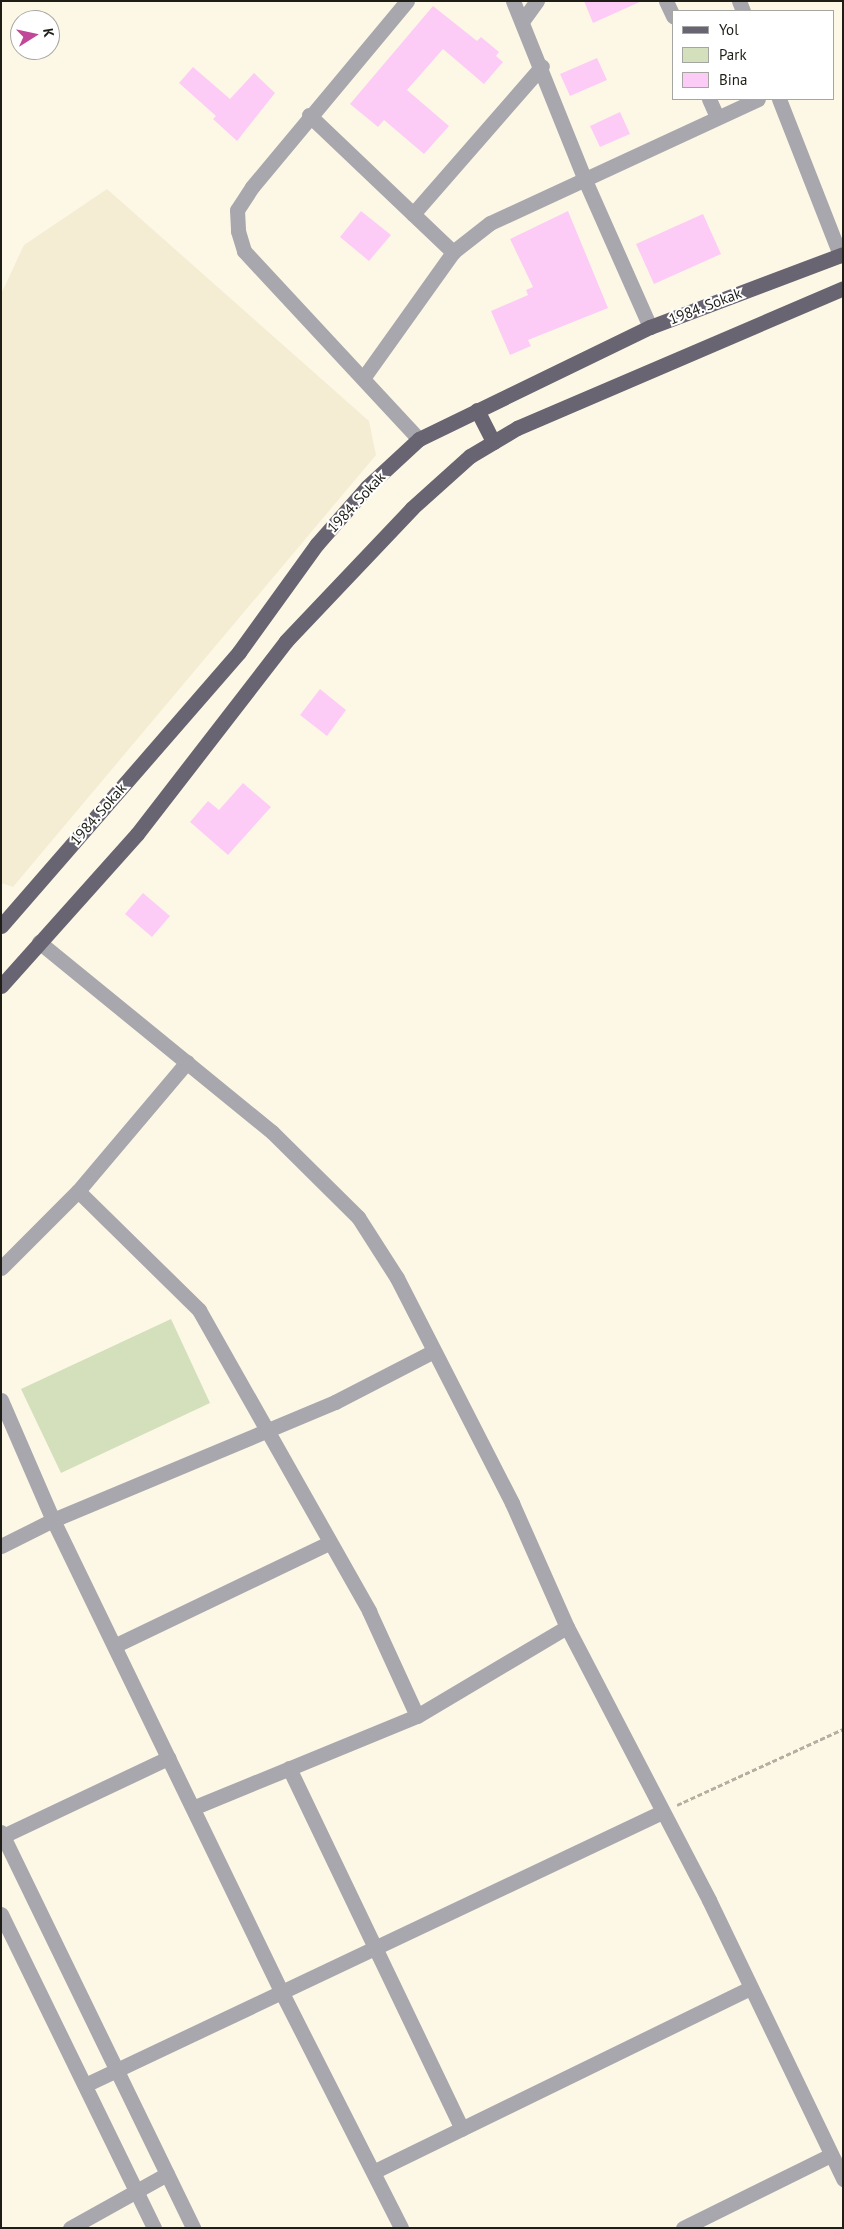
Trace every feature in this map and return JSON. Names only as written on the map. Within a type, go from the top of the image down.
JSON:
[{"type":"main road","name":"1984. Sokak","points":[[1,926],[239,652],[318,544],[360,494],[419,439],[650,327],[841,254]]},
{"type":"main road","points":[[1,986],[136,834],[286,641],[412,508],[470,456],[517,428],[843,288]]},
{"type":"main road","points":[[477,410],[493,442]]},
{"type":"street","points":[[406,1],[309,115],[237,210],[238,231],[244,251],[364,377],[419,439]]},
{"type":"street","points":[[513,1],[542,66],[584,178],[650,327]]},
{"type":"street","points":[[523,20],[537,1]]},
{"type":"street","points":[[666,1],[672,14]]},
{"type":"street","points":[[413,214],[542,66]]},
{"type":"street","points":[[709,100],[717,117]]},
{"type":"street","points":[[364,377],[453,252],[490,223],[756,100]]},
{"type":"street","points":[[779,100],[841,254]]},
{"type":"street","points":[[309,115],[453,252]]},
{"type":"street","points":[[40,942],[272,1132],[328,1183],[358,1217],[397,1278],[512,1503],[567,1627],[752,1988],[843,2179]]},
{"type":"street","points":[[1,1268],[78,1191],[187,1062]]},
{"type":"street","points":[[78,1191],[200,1310],[369,1611],[417,1716]]},
{"type":"street","points":[[1,1546],[53,1520],[335,1402],[434,1351]]},
{"type":"street","points":[[1,1400],[53,1520],[116,1645],[168,1758],[195,1807],[282,1993],[375,2171],[401,2228]]},
{"type":"street","points":[[116,1645],[330,1542]]},
{"type":"street","points":[[195,1807],[417,1716],[567,1627]]},
{"type":"street","points":[[168,1758],[2,1834],[193,2228]]},
{"type":"street","points":[[289,1768],[462,2129]]},
{"type":"street","points":[[84,2085],[662,1812]]},
{"type":"street","points":[[1,1914],[154,2228]]},
{"type":"street","points":[[375,2171],[752,1988]]},
{"type":"street","points":[[683,2228],[831,2155]]},
{"type":"street","points":[[70,2228],[167,2174]]},
{"type":"path","points":[[662,1812],[843,1729]]},
{"type":"shaded area","points":[[107,189],[369,421],[376,455],[13,887],[1,883],[1,294],[24,245]]},
{"type":"green space","points":[[171,1319],[210,1403],[61,1473],[21,1389]]},
{"type":"building","points":[[584,1],[642,1],[593,23]]},
{"type":"building","points":[[433,6],[477,41],[481,37],[499,52],[496,56],[503,62],[484,84],[443,49],[407,90],[449,126],[424,154],[384,120],[378,127],[350,104]]},
{"type":"building","points":[[597,58],[607,80],[570,96],[560,74]]},
{"type":"building","points":[[193,67],[230,99],[254,73],[275,93],[237,141],[213,119],[216,116],[179,83]]},
{"type":"building","points":[[620,112],[630,134],[600,147],[590,126]]},
{"type":"building","points":[[361,211],[391,235],[369,261],[340,237]]},
{"type":"building","points":[[568,211],[608,308],[528,340],[531,346],[510,355],[491,311],[528,295],[526,290],[533,287],[510,239]]},
{"type":"building","points":[[703,214],[721,254],[654,284],[636,244]]},
{"type":"building","points":[[320,689],[346,710],[327,736],[300,715]]},
{"type":"building","points":[[243,783],[271,807],[228,855],[190,822],[208,801],[219,810]]},
{"type":"building","points":[[143,893],[170,916],[152,937],[125,914]]}]
